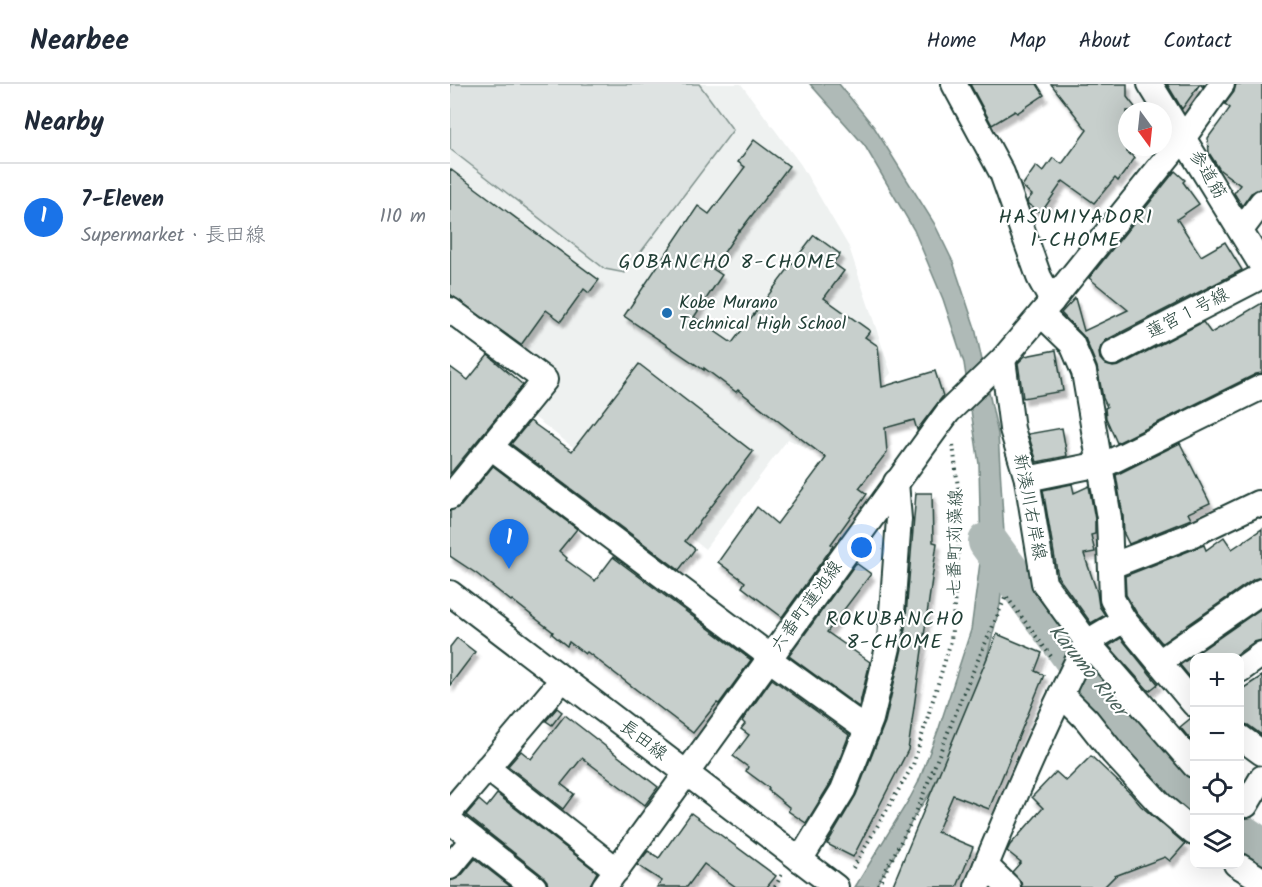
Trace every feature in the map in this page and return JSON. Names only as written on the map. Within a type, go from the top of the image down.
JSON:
[{"type":"street","points":[[954,84],[1002,173],[1039,278],[1046,307],[1072,344],[1084,372],[1109,518],[1112,599],[1124,620],[1190,697]]},
{"type":"street","name":"参道筋","points":[[1150,84],[1262,266]]},
{"type":"street","points":[[1184,137],[1222,84]]},
{"type":"street","points":[[1003,359],[1230,84]]},
{"type":"street","points":[[1241,230],[1262,202]]},
{"type":"street","name":"蓮宮１号線","points":[[1113,353],[1262,276]]},
{"type":"street","points":[[450,310],[545,380],[450,497]]},
{"type":"street","name":"六番町蓮池線","points":[[611,878],[948,412],[1003,359]]},
{"type":"street","name":"新湊川右岸線","points":[[1003,359],[1012,429],[1027,479],[1044,582],[1087,642],[1191,761]]},
{"type":"street","points":[[1027,479],[1110,462],[1262,387]]},
{"type":"street","points":[[491,447],[867,730]]},
{"type":"street","points":[[793,864],[843,790],[867,730],[890,639],[899,519],[896,482]]},
{"type":"street","points":[[1111,566],[1191,535],[1258,503],[1262,505]]},
{"type":"street","points":[[1160,662],[1262,591]]},
{"type":"street","name":"長田線","points":[[450,593],[687,775],[793,864],[836,887]]},
{"type":"street","points":[[1008,887],[982,877],[1065,686],[1087,642],[1124,620]]},
{"type":"street","points":[[1244,667],[1262,654]]},
{"type":"street","points":[[450,812],[562,680]]},
{"type":"street","points":[[1065,686],[1113,753],[1161,805],[1190,830]]},
{"type":"street","points":[[1160,726],[1190,705]]},
{"type":"street","points":[[1244,740],[1262,753]]},
{"type":"street","points":[[487,768],[611,878]]},
{"type":"street","points":[[1249,807],[1262,778]]},
{"type":"street","points":[[450,821],[534,887]]},
{"type":"street","points":[[450,867],[473,839]]},
{"type":"street","points":[[1244,869],[1262,880]]},
{"type":"path","name":"七番町苅藻線","points":[[853,868],[913,765],[951,640],[958,561],[958,488],[948,412]]},
{"type":"path","points":[[878,885],[915,815],[964,692],[1006,596],[1045,650],[1065,686]]},
{"type":"path","points":[[775,887],[793,864]]},
{"type":"shaded area","name":"Kobe Murano Technical High School","points":[[450,84],[741,84],[801,165],[849,247],[891,373],[856,415],[845,408],[813,452],[788,439],[705,549],[534,417],[559,383],[450,303]]},
{"type":"shaded area","points":[[450,84],[699,84],[733,130],[625,273],[605,269],[450,149]]},
{"type":"shaded area","points":[[810,84],[839,84],[874,127],[934,223],[953,262],[975,328],[998,434],[1005,550],[1000,605],[978,694],[938,782],[915,815],[875,887],[855,887],[918,783],[939,728],[971,630],[981,555],[979,464],[964,363],[943,299],[914,230],[865,146]]},
{"type":"building","points":[[970,84],[1037,84],[1044,95],[1017,113],[1015,111],[992,125]]},
{"type":"building","points":[[1051,84],[1127,84],[1127,97],[1131,102],[1118,102],[1118,156],[1135,158],[1118,181],[1115,178],[1094,203],[1063,181],[1041,213],[1028,204],[1027,201],[1032,195],[1022,186],[1036,166],[1043,172],[1053,158],[1062,164],[1087,130]]},
{"type":"building","points":[[1167,84],[1200,84],[1182,109]]},
{"type":"building","points":[[1236,84],[1262,84],[1262,188],[1251,193],[1242,206],[1234,193],[1240,185],[1220,170],[1209,153],[1208,138],[1230,108],[1225,104],[1234,92]]},
{"type":"building","points":[[754,140],[789,166],[739,230],[713,269],[722,275],[694,317],[732,343],[814,235],[840,254],[833,263],[844,271],[824,298],[870,331],[865,337],[878,346],[882,387],[935,371],[943,396],[917,430],[914,420],[885,428],[887,452],[859,488],[867,494],[782,617],[742,587],[745,582],[718,562],[757,507],[777,524],[826,458],[738,390],[736,392],[704,368],[704,370],[624,316],[698,206],[709,214],[745,167],[738,162]]},
{"type":"building","points":[[450,169],[599,280],[589,293],[584,289],[561,321],[546,310],[521,345],[450,294]]},
{"type":"building","points":[[1175,171],[1185,180],[1183,182],[1199,204],[1177,219],[1201,256],[1225,242],[1242,270],[1106,340],[1101,346],[1100,359],[1106,365],[1119,366],[1203,322],[1211,333],[1262,303],[1262,373],[1117,443],[1106,418],[1105,408],[1107,407],[1097,367],[1085,338],[1061,313],[1075,298],[1084,331],[1128,310],[1089,278]]},
{"type":"building","points":[[1056,350],[1063,391],[1023,398],[1018,363],[1025,356]]},
{"type":"building","points":[[488,355],[523,385],[450,474],[450,367],[468,380]]},
{"type":"building","points":[[639,364],[753,452],[685,541],[695,549],[679,570],[511,444],[530,421],[572,451]]},
{"type":"building","points":[[1062,428],[1067,456],[1037,462],[1028,434]]},
{"type":"building","points":[[1180,443],[1210,503],[1188,513],[1191,519],[1129,544],[1124,534],[1116,475]]},
{"type":"building","points":[[493,466],[577,529],[559,551],[567,558],[566,560],[595,581],[613,557],[751,660],[719,704],[717,703],[693,733],[587,652],[585,654],[569,642],[567,646],[512,600],[450,556],[450,511],[461,506]]},
{"type":"building","points":[[1072,484],[1074,493],[1089,486],[1095,519],[1095,534],[1091,535],[1095,552],[1084,554],[1097,592],[1099,606],[1105,615],[1091,623],[1058,577],[1043,490]]},
{"type":"building","points":[[916,493],[932,493],[933,542],[937,543],[908,750],[853,857],[827,844],[856,795],[885,722],[904,640]]},
{"type":"building","points":[[1262,529],[1262,577],[1254,579],[1162,643],[1136,612],[1126,595],[1125,576],[1204,545],[1206,550],[1224,537],[1232,549]]},
{"type":"building","points":[[856,563],[871,574],[827,632],[870,662],[859,707],[789,656]]},
{"type":"building","points":[[1262,608],[1262,640],[1254,642],[1239,653],[1197,653]]},
{"type":"building","points":[[997,634],[1042,653],[1035,671],[1044,675],[989,809],[953,795],[937,832],[973,847],[957,887],[892,887]]},
{"type":"building","points":[[457,638],[475,652],[450,685],[450,647]]},
{"type":"building","points":[[1121,638],[1158,684],[1149,691],[1109,646]]},
{"type":"building","points":[[1190,658],[1190,677],[1180,665]]},
{"type":"building","points":[[1262,676],[1262,735],[1244,724],[1244,688]]},
{"type":"building","points":[[772,679],[849,735],[830,784],[806,823],[788,811],[790,808],[746,771],[748,767],[733,756],[749,735],[741,729],[745,724],[742,721]]},
{"type":"building","points":[[557,708],[562,712],[552,725],[546,721]]},
{"type":"building","points":[[565,715],[658,787],[645,805],[582,758],[561,784],[574,794],[563,809],[508,766],[521,751],[531,759]]},
{"type":"building","points":[[1190,719],[1190,739],[1180,727]]},
{"type":"building","points":[[1091,756],[1141,806],[1185,844],[1170,861],[1165,857],[1115,876],[1104,887],[1022,887],[1021,882],[1012,872],[1021,862],[1007,851],[1043,808],[1032,797],[1056,772],[1066,781]]},
{"type":"building","points":[[497,794],[597,872],[589,887],[548,887],[543,876],[466,815],[479,800],[487,807]]},
{"type":"building","points":[[691,813],[776,876],[767,887],[736,887],[704,864],[687,887],[657,887],[662,881],[637,865],[648,851],[659,858]]},
{"type":"building","points":[[475,859],[511,887],[450,887],[450,881],[461,876]]},
{"type":"waterway","name":"Karumo River","points":[[988,542],[1092,684],[1190,789]]},
{"type":"waterway","name":"Karumo River","points":[[1244,836],[1262,848]]},
{"type":"place","name":"Kobe Murano Technical High School","points":[[667,313]]},
{"type":"place","name":"7-Eleven","points":[[509,569]]},
{"type":"district","name":"HASUMIYADORI 1-CHOME","points":[[1076,230]]},
{"type":"district","name":"GOBANCHO 8-CHOME","points":[[728,263]]},
{"type":"district","name":"ROKUBANCHO 8-CHOME","points":[[895,632]]}]
